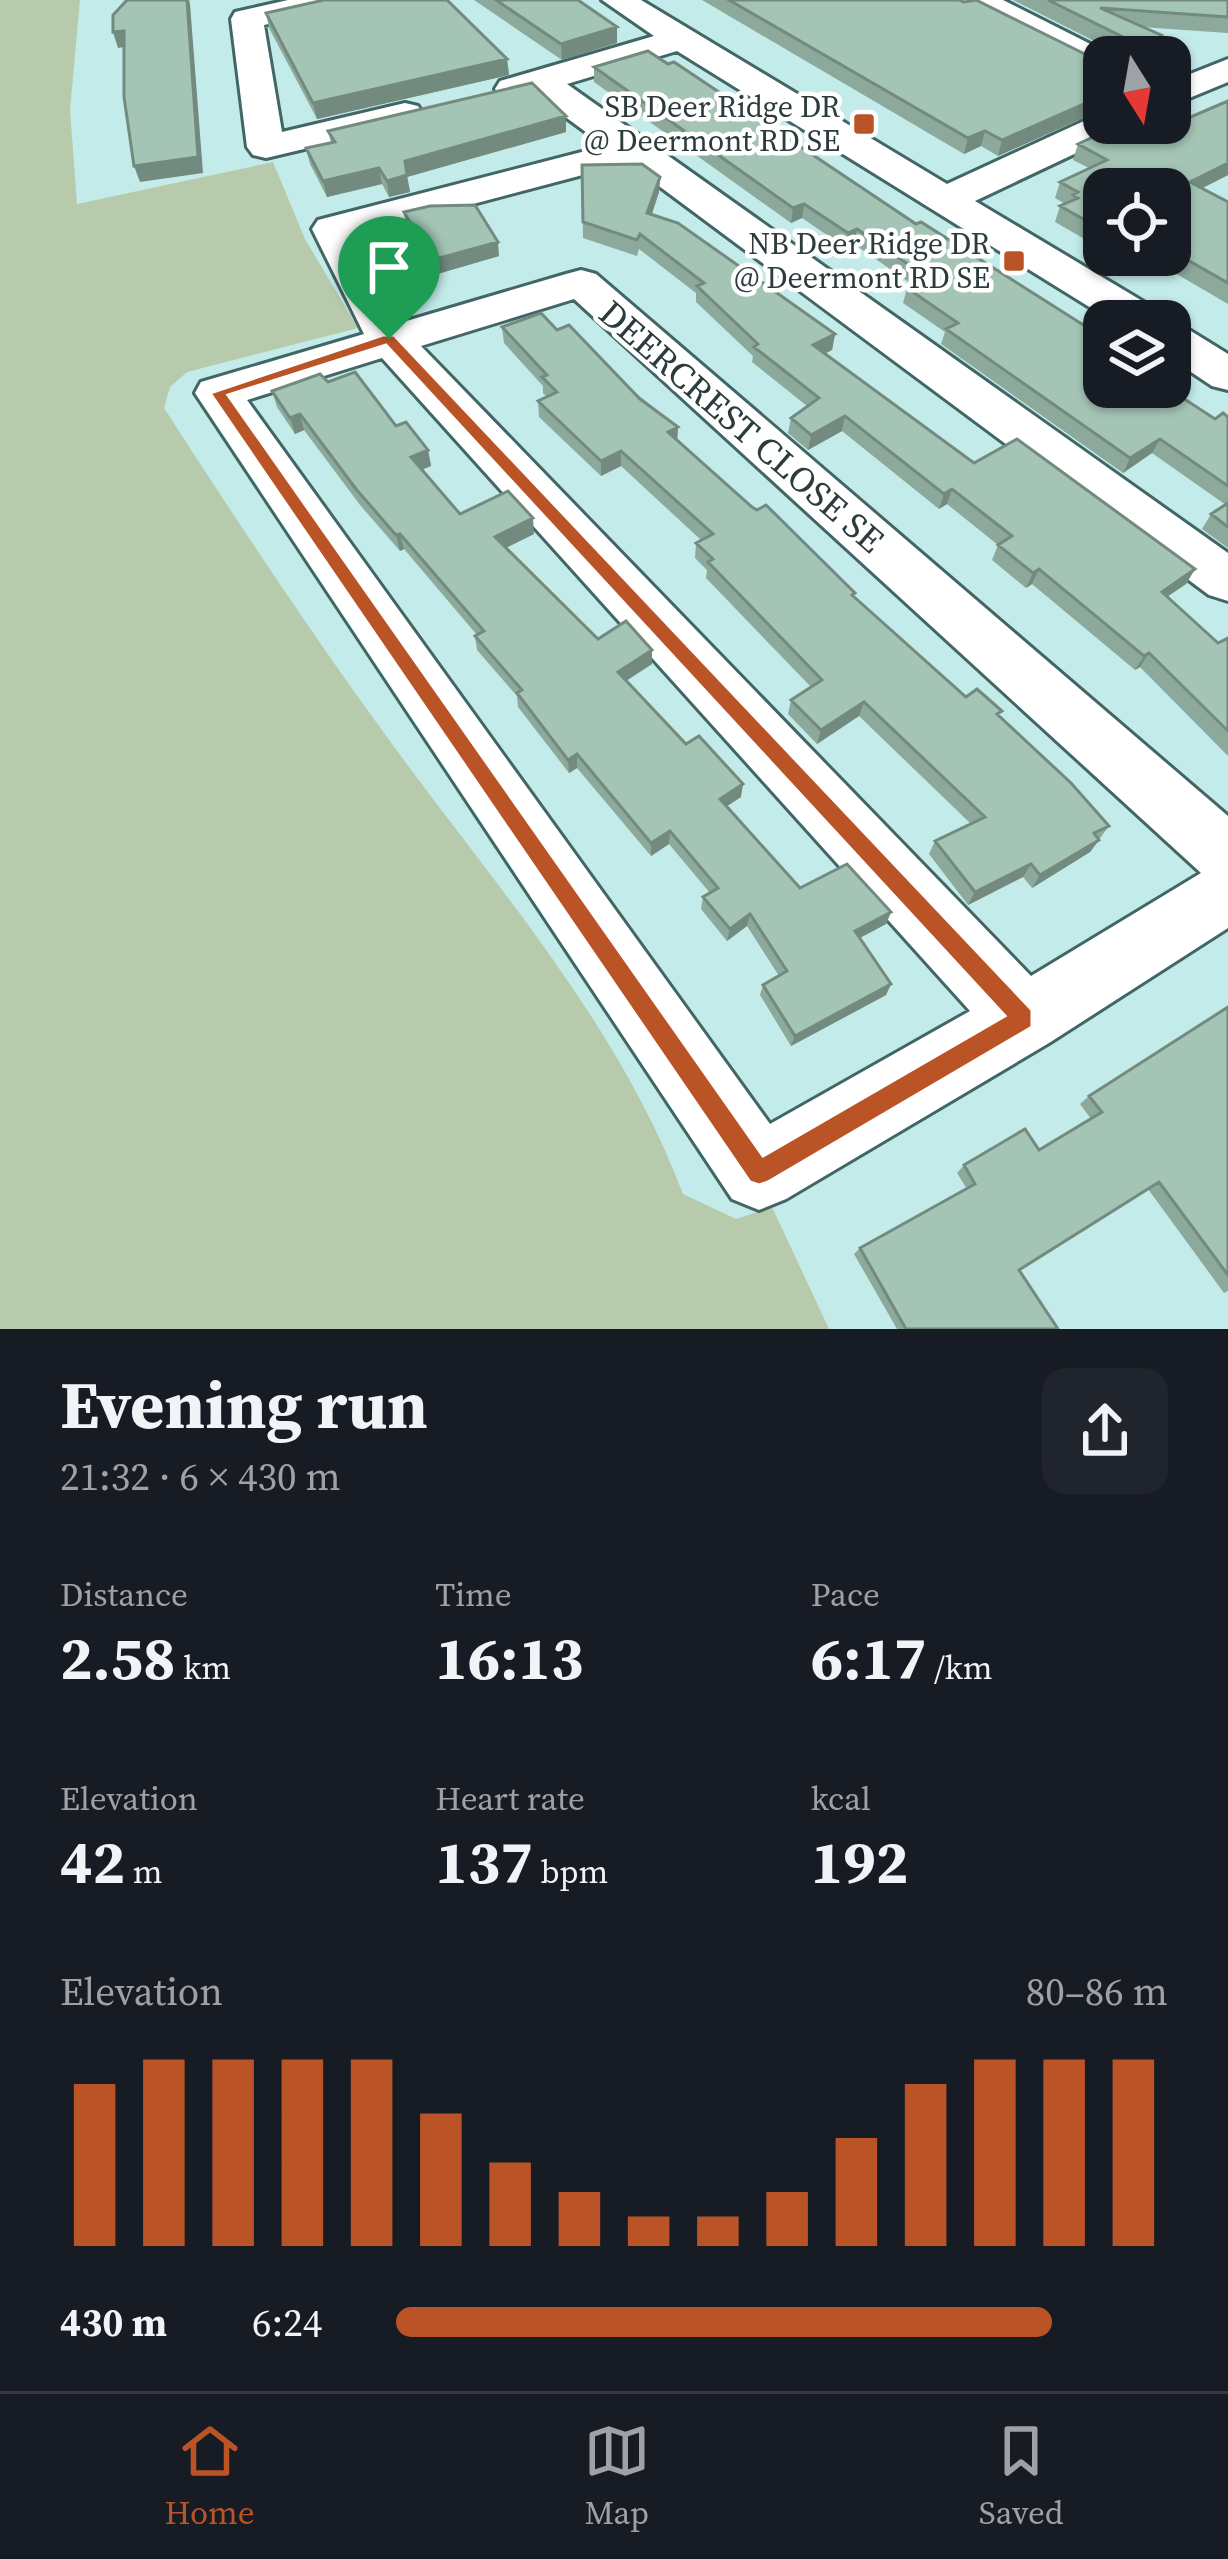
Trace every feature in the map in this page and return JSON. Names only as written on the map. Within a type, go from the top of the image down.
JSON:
[{"type":"street","points":[[332,0],[248,19],[266,147],[541,82],[681,38]]},
{"type":"street","points":[[618,0],[1109,300]]},
{"type":"street","points":[[978,0],[1083,53]]},
{"type":"street","points":[[1191,86],[1228,69]]},
{"type":"street","points":[[541,82],[1228,581]]},
{"type":"street","points":[[947,199],[1083,136]]},
{"type":"street","points":[[634,150],[332,229],[389,339],[1024,1018]]},
{"type":"street","name":"DEERCREST CLOSE SE","points":[[1228,856],[580,284],[218,393],[759,1172],[1024,1018],[1228,892]]},
{"type":"street","points":[[1191,351],[1228,374]]},
{"type":"green space","points":[[0,0],[80,0],[70,110],[77,204],[273,162],[305,239],[358,328],[187,372],[170,387],[164,408],[352,688],[566,978],[631,1082],[683,1194],[736,1219],[772,1207],[829,1329],[0,1329]]},
{"type":"building","points":[[127,0],[187,0],[198,157],[134,166],[124,97],[124,31],[113,32],[113,15]]},
{"type":"building","points":[[324,0],[447,0],[507,59],[313,103],[266,13]]},
{"type":"building","points":[[496,0],[578,0],[617,27],[561,44]]},
{"type":"building","points":[[729,0],[976,0],[1083,53],[1083,104],[1002,140],[985,131],[968,138]]},
{"type":"building","points":[[1048,0],[1228,0],[1228,17],[1100,8],[1161,35],[1121,36]]},
{"type":"building","points":[[648,51],[668,64],[674,62],[916,224],[921,222],[1083,325],[1083,408],[1191,408],[1191,403],[1215,419],[1223,413],[1228,417],[1228,486],[1160,439],[1130,458],[946,329],[958,323],[907,288],[928,278],[857,229],[848,233],[804,204],[793,208],[594,67]]},
{"type":"building","points":[[532,83],[566,116],[405,161],[407,175],[387,181],[379,168],[323,181],[306,148],[335,142],[328,131]]},
{"type":"building","points":[[1228,101],[1228,163],[1191,182],[1191,168],[1090,168],[1107,160],[1078,144],[1191,144],[1191,117]]},
{"type":"building","points":[[642,164],[660,177],[647,213],[678,223],[835,334],[813,345],[974,463],[1017,439],[1195,569],[1162,592],[1218,643],[1228,638],[1228,731],[1149,653],[1144,656],[1039,569],[1033,573],[998,545],[1012,536],[952,489],[944,494],[845,416],[811,435],[791,418],[819,398],[754,347],[758,344],[697,286],[704,283],[640,234],[637,240],[583,222],[582,165]]},
{"type":"building","points":[[1083,171],[1083,219],[1060,206],[1078,198],[1073,195],[1078,192],[1060,182]]},
{"type":"building","points":[[1191,183],[1228,202],[1228,283],[1191,262]]},
{"type":"building","points":[[475,205],[498,242],[432,260],[404,212],[430,206]]},
{"type":"building","points":[[541,313],[557,330],[569,325],[640,399],[678,427],[668,432],[752,507],[757,510],[766,505],[855,593],[852,595],[966,697],[977,689],[1002,711],[997,714],[1109,826],[1094,833],[1099,840],[1040,875],[1031,864],[975,892],[935,841],[985,817],[864,702],[821,730],[791,700],[822,680],[708,562],[713,559],[696,543],[713,534],[621,451],[601,461],[538,401],[557,392],[502,327]]},
{"type":"building","points":[[355,372],[396,426],[406,422],[428,450],[411,457],[460,514],[508,491],[533,518],[495,537],[598,639],[626,621],[652,650],[618,672],[686,744],[699,736],[743,784],[720,799],[800,888],[847,864],[891,912],[855,931],[891,984],[795,1036],[763,985],[787,971],[750,914],[730,929],[703,897],[718,888],[670,831],[651,843],[577,754],[568,760],[517,693],[522,690],[475,636],[484,631],[356,489],[300,414],[290,418],[272,391],[320,374],[328,382]]},
{"type":"building","points":[[1228,503],[1228,527],[1211,514]]},
{"type":"building","points":[[1228,1007],[1228,1275],[1159,1182],[1019,1270],[1058,1329],[906,1329],[860,1248],[975,1184],[964,1165],[1025,1129],[1039,1150],[1102,1112],[1089,1096]]},
{"type":"place","name":"SB Deer Ridge DR @ Deermont RD SE","points":[[864,124]]},
{"type":"place","name":"NB Deer Ridge DR @ Deermont RD SE","points":[[1014,261]]},
{"type":"route","points":[[389,339],[1024,1018],[759,1172],[218,393],[389,339]]}]
